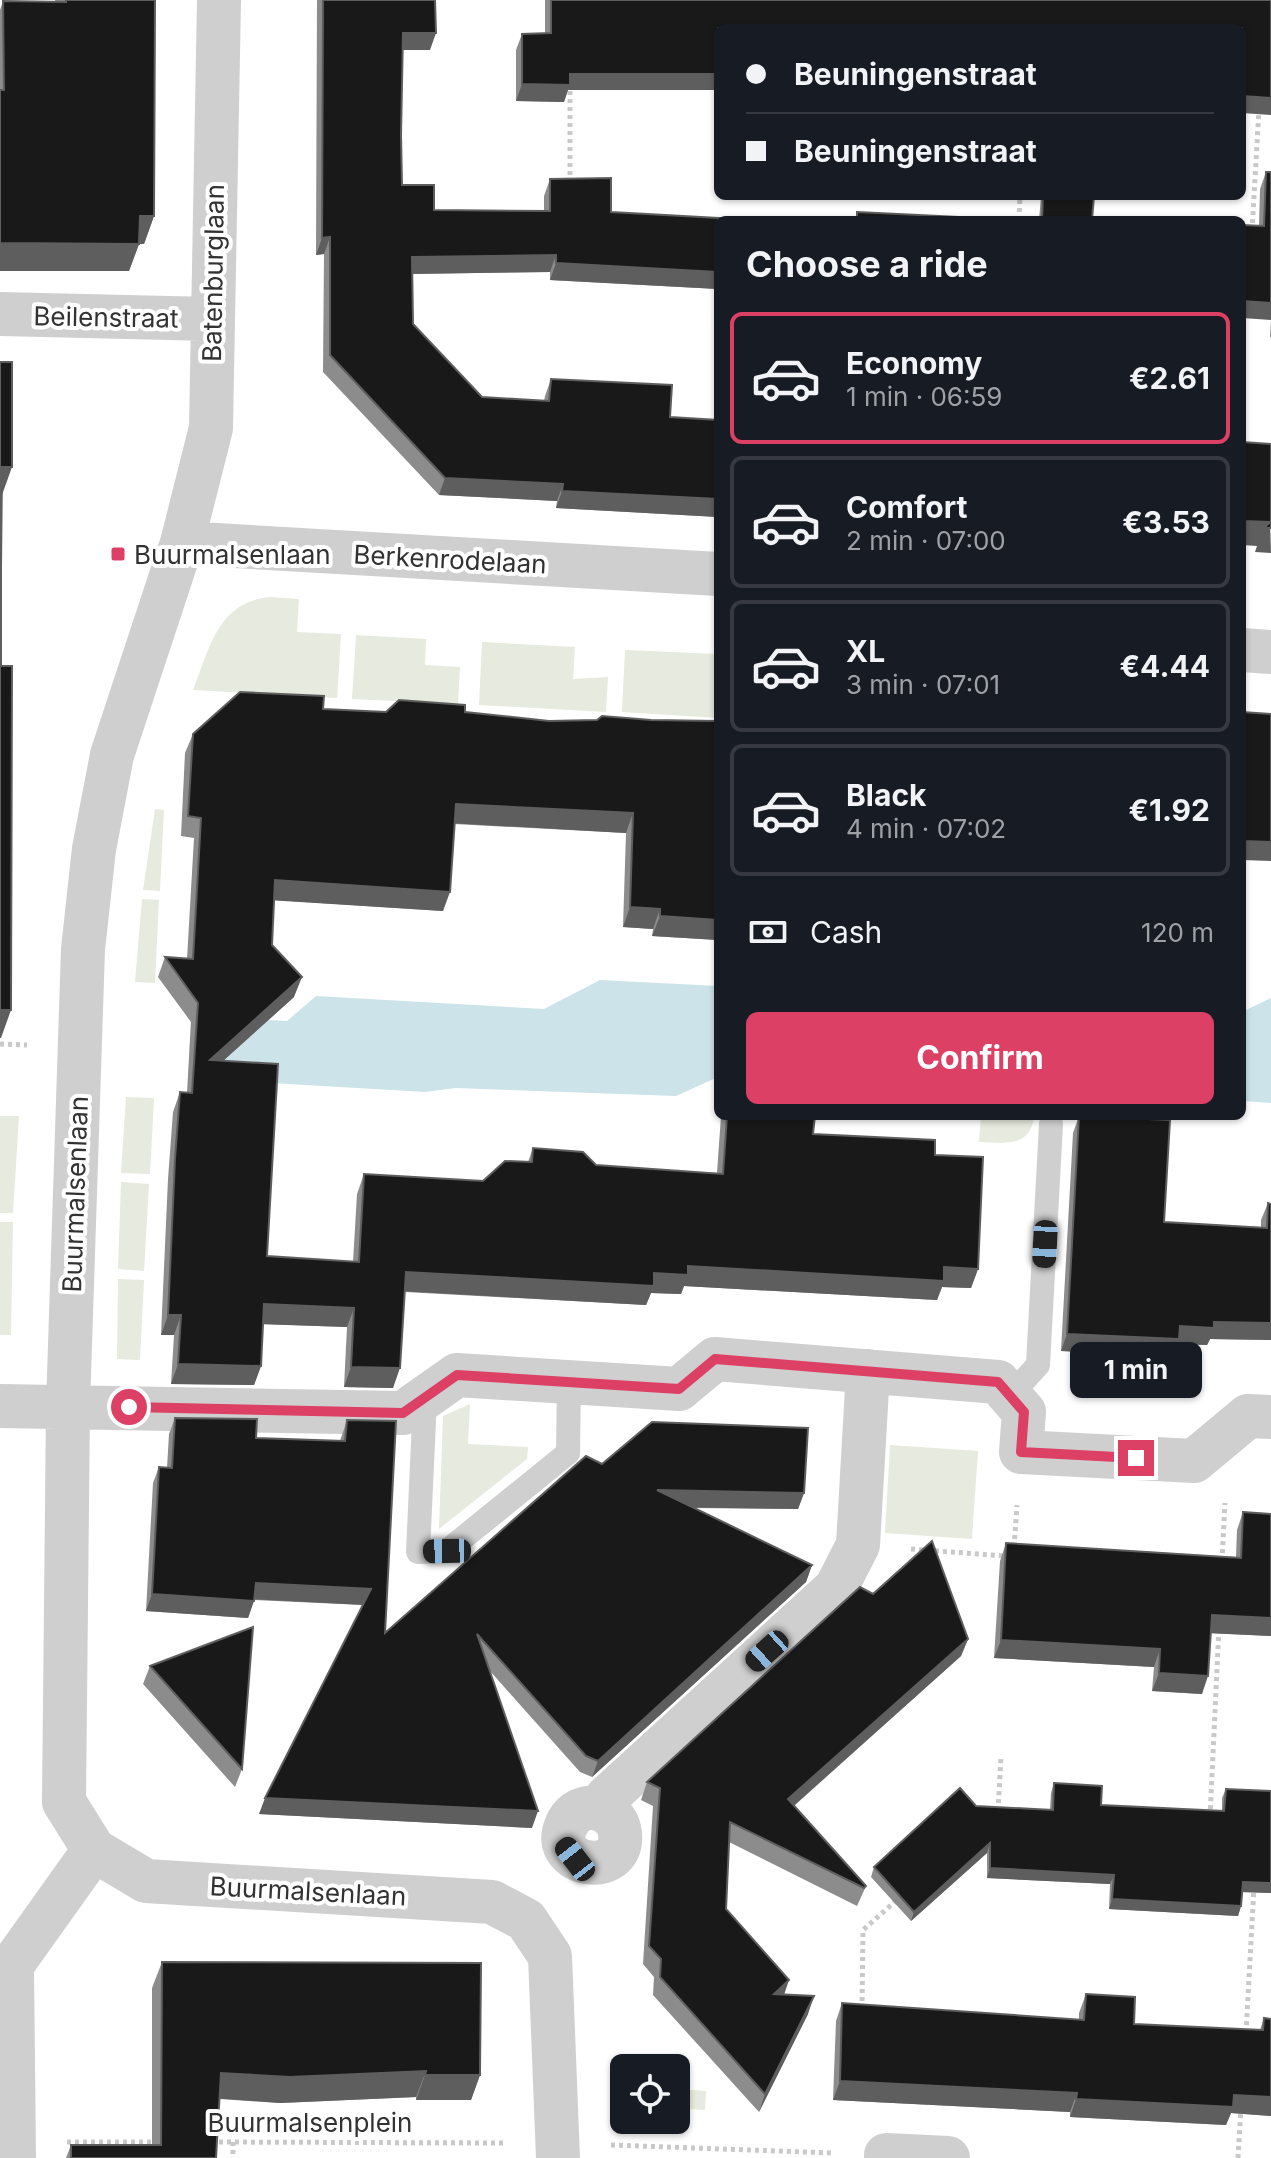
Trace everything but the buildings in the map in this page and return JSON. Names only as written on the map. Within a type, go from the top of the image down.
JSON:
[{"type":"street","name":"Batenburglaan","points":[[182,543],[211,428],[219,0]]},
{"type":"street","name":"Beilenstraat","points":[[0,314],[211,319]]},
{"type":"street","name":"Berkenrodelaan","points":[[182,543],[714,574]]},
{"type":"street","name":"Buurmalsenlaan","points":[[182,543],[112,755],[94,849],[83,949],[68,1406],[64,1802],[94,1850],[146,1881],[492,1902],[526,1920],[550,1956],[558,2150]]},
{"type":"street","points":[[1246,650],[1271,652]]},
{"type":"street","points":[[0,1406],[403,1413],[457,1375],[679,1389],[715,1359],[998,1382],[1024,1412],[1021,1452],[1194,1461],[1248,1416],[1271,1417]]},
{"type":"street","points":[[602,1810],[607,1797],[836,1588],[858,1545],[868,1371]]},
{"type":"street","points":[[14,2150],[7,2057],[12,1965],[94,1850]]},
{"type":"street","points":[[886,2156],[948,2158]]},
{"type":"lane","points":[[1010,1396],[1038,1365],[1051,1124]]},
{"type":"lane","points":[[425,1399],[418,1552],[447,1551],[568,1453],[569,1382]]},
{"type":"path","points":[[570,80],[570,191]]},
{"type":"path","points":[[1251,246],[1259,108]]},
{"type":"path","points":[[858,1545],[1013,1557],[1021,1452]]},
{"type":"path","points":[[1194,1461],[1225,1496],[1221,1576]]},
{"type":"path","points":[[1209,1830],[1219,1623]]},
{"type":"path","points":[[997,1820],[1001,1757]]},
{"type":"path","points":[[1246,2034],[1255,1879]]},
{"type":"path","points":[[862,2010],[863,1930],[907,1890]]},
{"type":"path","points":[[1238,2158],[1242,2096]]},
{"type":"path","name":"Buurmalsenplein","points":[[14,2150],[171,2142]]},
{"type":"path","name":"Buurmalsenplein","points":[[202,2142],[886,2156]]},
{"type":"path","points":[[233,2142],[233,2158]]},
{"type":"shaded area","points":[[270,597],[299,599],[297,632],[341,634],[337,698],[193,690],[211,643],[227,617],[252,601]]},
{"type":"shaded area","points":[[356,635],[426,639],[425,665],[460,667],[458,704],[352,699]]},
{"type":"shaded area","points":[[482,642],[575,647],[573,679],[608,677],[606,712],[479,705]]},
{"type":"shaded area","points":[[625,650],[714,654],[714,718],[622,712]]},
{"type":"shaded area","points":[[155,809],[164,810],[160,891],[143,890]]},
{"type":"shaded area","points":[[142,899],[159,900],[155,983],[135,982]]},
{"type":"shaded area","points":[[126,1097],[154,1098],[150,1174],[121,1173]]},
{"type":"shaded area","points":[[0,1116],[19,1116],[13,1213],[0,1213]]},
{"type":"shaded area","points":[[981,1120],[1033,1120],[1028,1134],[1022,1139],[979,1142]]},
{"type":"shaded area","points":[[121,1182],[149,1184],[144,1271],[118,1269]]},
{"type":"shaded area","points":[[0,1222],[13,1222],[11,1335],[0,1335]]},
{"type":"shaded area","points":[[118,1279],[144,1280],[140,1360],[117,1359]]},
{"type":"shaded area","points":[[470,1404],[468,1444],[528,1447],[527,1459],[439,1529],[443,1416]]},
{"type":"shaded area","points":[[890,1445],[978,1451],[972,1539],[885,1533]]},
{"type":"shaded area","points":[[690,2090],[706,2091],[705,2110],[690,2109]]},
{"type":"water","points":[[600,980],[714,986],[714,1079],[676,1096],[456,1088],[425,1092],[188,1078],[191,1016],[287,1021],[316,996],[544,1009]]},
{"type":"water","points":[[1271,998],[1271,1103],[1246,1101],[1246,1010]]},
{"type":"place","name":"Buurmalsenlaan","points":[[118,554]]},
{"type":"route","points":[[129,1407],[403,1413],[457,1375],[679,1389],[715,1359],[998,1382],[1024,1412],[1021,1452],[1136,1458]]}]
